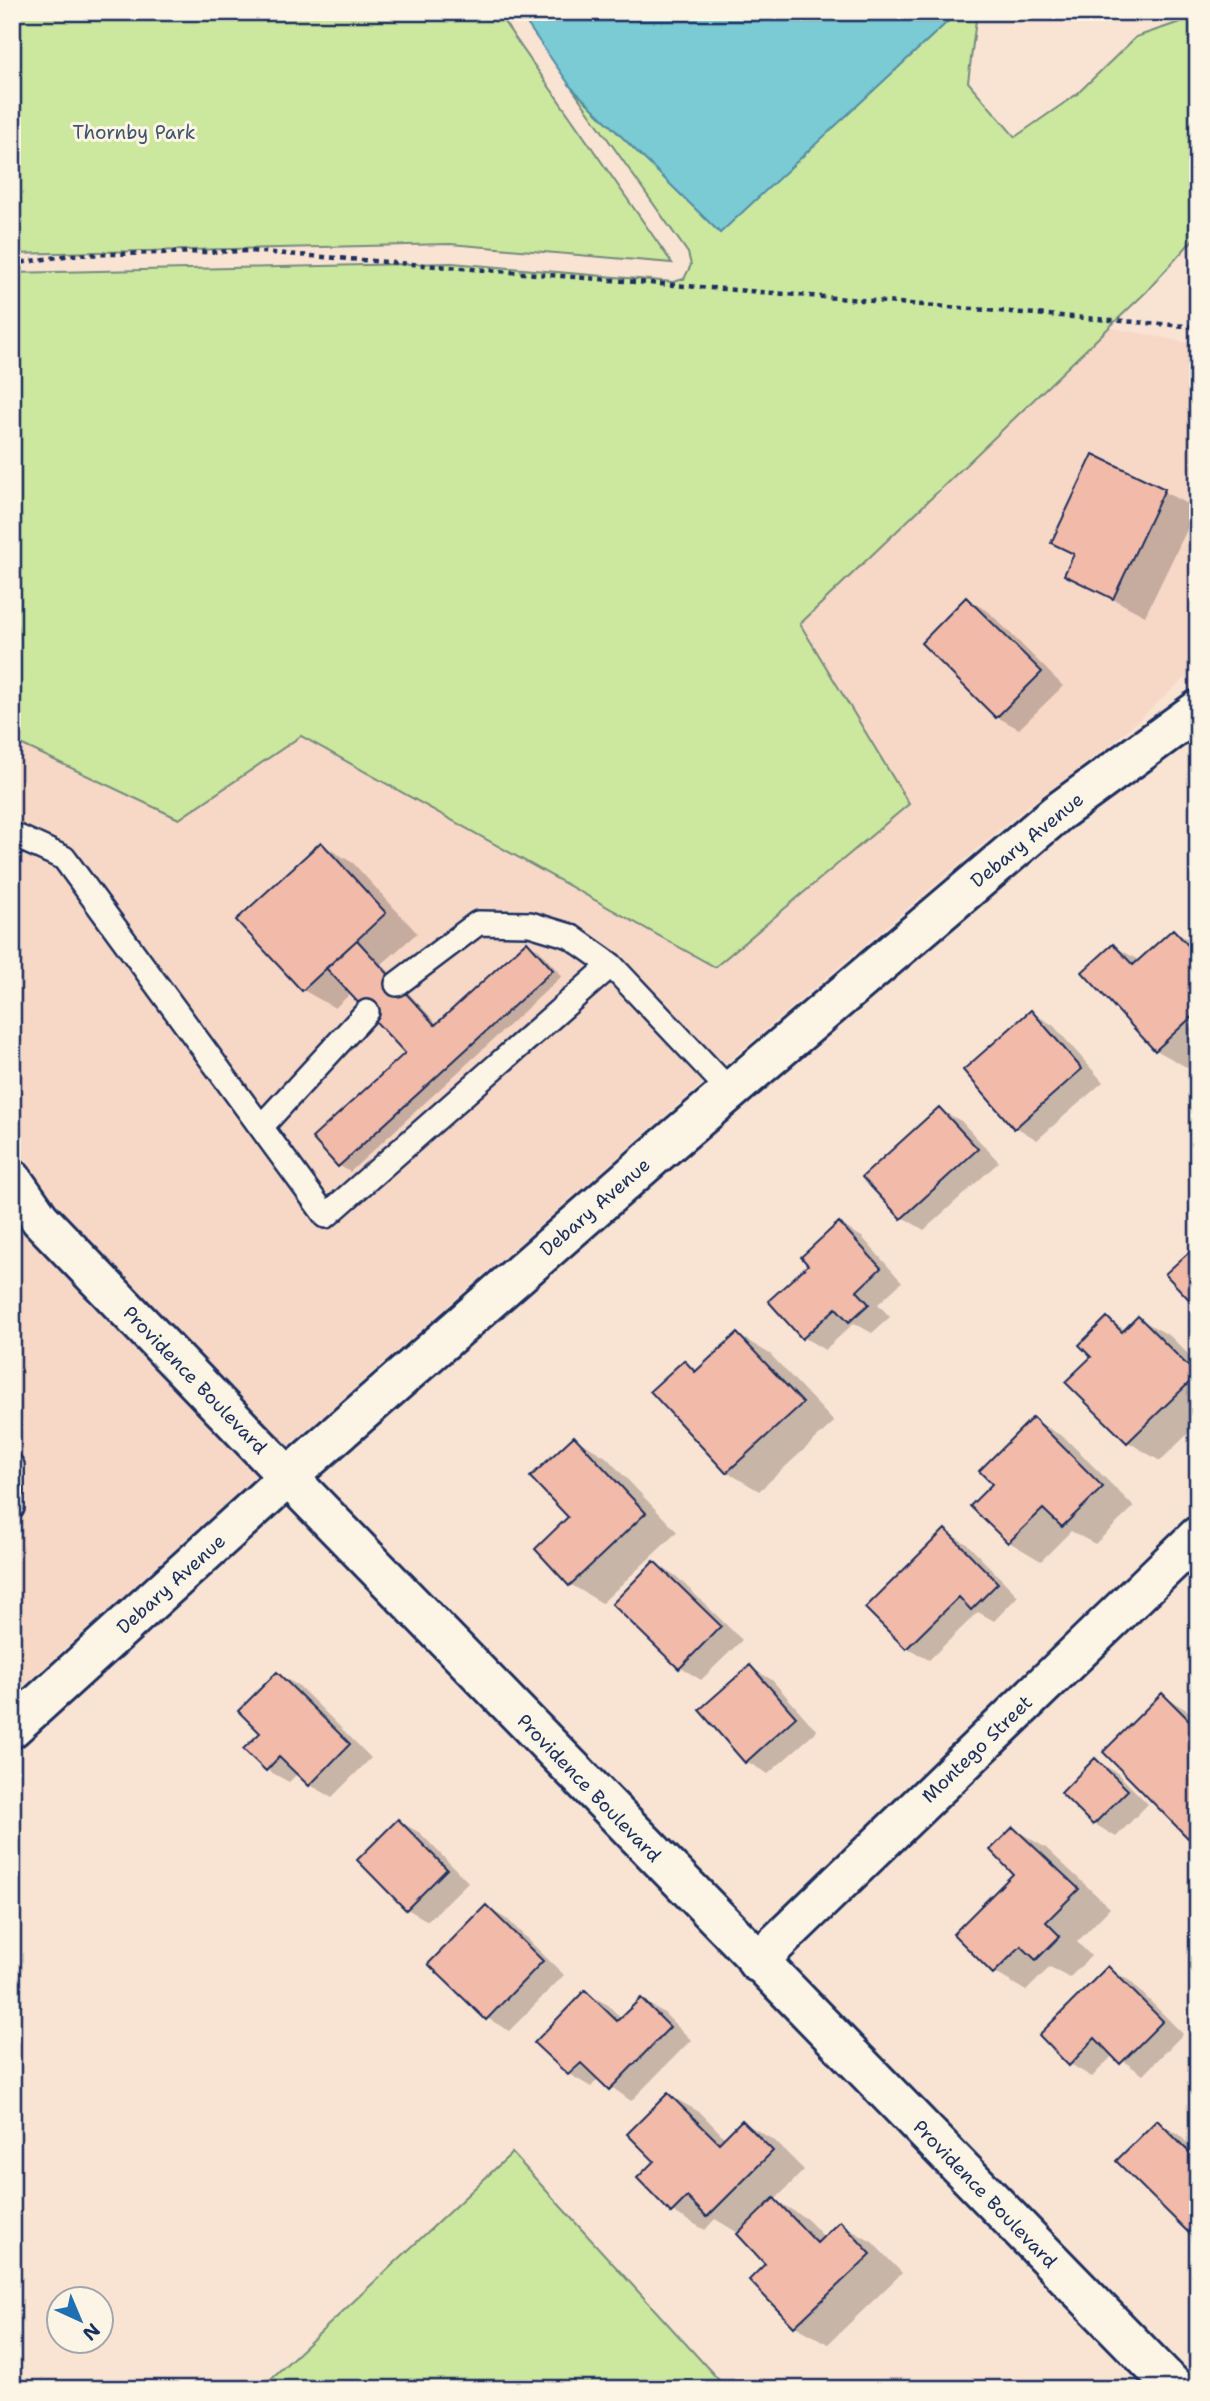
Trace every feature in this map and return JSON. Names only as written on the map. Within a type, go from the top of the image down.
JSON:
[{"type":"main road","name":"Debary Avenue","points":[[12,1728],[288,1477],[730,1090],[1057,813],[1198,710]]},
{"type":"main road","name":"Providence Boulevard","points":[[12,1179],[40,1219],[288,1477],[757,1962],[1176,2389]]},
{"type":"main road","name":"Montego Street","points":[[757,1962],[1192,1555]]},
{"type":"lane","points":[[12,838],[18,837],[64,858],[326,1216],[611,965]]},
{"type":"lane","points":[[397,984],[478,923],[530,924],[570,936],[611,965],[730,1090]]},
{"type":"lane","points":[[261,1126],[367,1012]]},
{"type":"lane","points":[[12,1466],[12,1508]]},
{"type":"path","points":[[12,264],[71,255],[249,251],[1198,327]]},
{"type":"shaded area","points":[[1109,327],[1198,345],[1198,666],[1113,743],[1026,807],[677,1105],[287,1447],[56,1206],[12,1143],[12,740],[179,819],[301,736],[715,967],[909,804],[799,625]]},
{"type":"shaded area","points":[[12,1215],[23,1230],[257,1474],[12,1697]]},
{"type":"green space","name":"Thornby Park","points":[[12,12],[497,12],[672,263],[450,244],[12,254]]},
{"type":"green space","points":[[958,12],[977,12],[968,82],[1015,137],[1077,94],[1136,37],[1198,16],[1198,234],[1146,292],[800,624],[909,804],[715,967],[301,736],[179,819],[12,740],[12,273],[452,263],[673,282],[684,279],[691,265],[688,253],[571,87],[720,232]]},
{"type":"green space","points":[[512,2153],[727,2389],[260,2389]]},
{"type":"water","points":[[519,12],[958,12],[720,233],[571,87]]},
{"type":"building","points":[[1093,454],[1165,489],[1113,599],[1064,575],[1074,554],[1051,543]]},
{"type":"building","points":[[966,597],[1042,672],[996,718],[921,643]]},
{"type":"building","points":[[321,842],[386,913],[302,991],[236,920]]},
{"type":"building","points":[[1173,929],[1198,956],[1198,1011],[1155,1051],[1082,972],[1113,944],[1133,965]]},
{"type":"building","points":[[357,940],[435,1025],[527,941],[553,970],[338,1167],[312,1138],[405,1053],[326,968]]},
{"type":"building","points":[[1031,1010],[1082,1069],[1014,1129],[963,1070]]},
{"type":"building","points":[[939,1107],[978,1149],[901,1219],[862,1177]]},
{"type":"building","points":[[839,1222],[881,1268],[857,1291],[869,1304],[849,1322],[836,1308],[802,1339],[768,1301],[808,1265],[801,1257]]},
{"type":"building","points":[[1198,1244],[1198,1309],[1165,1274]]},
{"type":"building","points":[[1138,1316],[1197,1375],[1127,1443],[1065,1382],[1091,1357],[1079,1345],[1107,1317],[1122,1332]]},
{"type":"building","points":[[737,1333],[803,1403],[726,1473],[650,1391],[684,1360],[695,1372]]},
{"type":"building","points":[[1033,1417],[1103,1487],[1062,1527],[1043,1509],[1008,1543],[970,1506],[992,1484],[979,1471]]},
{"type":"building","points":[[574,1436],[646,1513],[569,1586],[535,1549],[568,1517],[530,1477]]},
{"type":"building","points":[[945,1529],[998,1583],[971,1610],[959,1597],[906,1649],[865,1608]]},
{"type":"building","points":[[654,1561],[721,1626],[679,1669],[612,1604]]},
{"type":"building","points":[[750,1665],[796,1717],[745,1763],[699,1710]]},
{"type":"building","points":[[277,1672],[350,1744],[309,1786],[279,1757],[266,1771],[243,1749],[260,1733],[238,1711]]},
{"type":"building","points":[[1162,1693],[1198,1729],[1198,1829],[1188,1838],[1103,1752]]},
{"type":"building","points":[[1095,1758],[1128,1790],[1093,1825],[1061,1793]]},
{"type":"building","points":[[398,1819],[447,1869],[406,1910],[357,1860]]},
{"type":"building","points":[[1013,1827],[1079,1889],[1046,1922],[1060,1936],[1036,1960],[1021,1946],[993,1974],[953,1934],[1013,1874],[990,1850]]},
{"type":"building","points":[[486,1905],[543,1961],[486,2020],[428,1964]]},
{"type":"building","points":[[1108,1966],[1163,2021],[1120,2064],[1095,2038],[1069,2066],[1039,2035]]},
{"type":"building","points":[[585,1990],[617,2021],[641,1998],[670,2027],[609,2090],[581,2063],[568,2075],[534,2043]]},
{"type":"building","points":[[668,2093],[719,2143],[742,2120],[773,2151],[707,2217],[687,2197],[671,2213],[637,2178],[654,2161],[627,2134]]},
{"type":"building","points":[[1157,2120],[1198,2161],[1198,2236],[1195,2239],[1116,2161]]},
{"type":"building","points":[[774,2198],[817,2243],[840,2221],[871,2254],[794,2327],[749,2280],[765,2264],[737,2234]]},
{"type":"building","points":[[1010,2380],[1018,2389],[1000,2389]]}]
